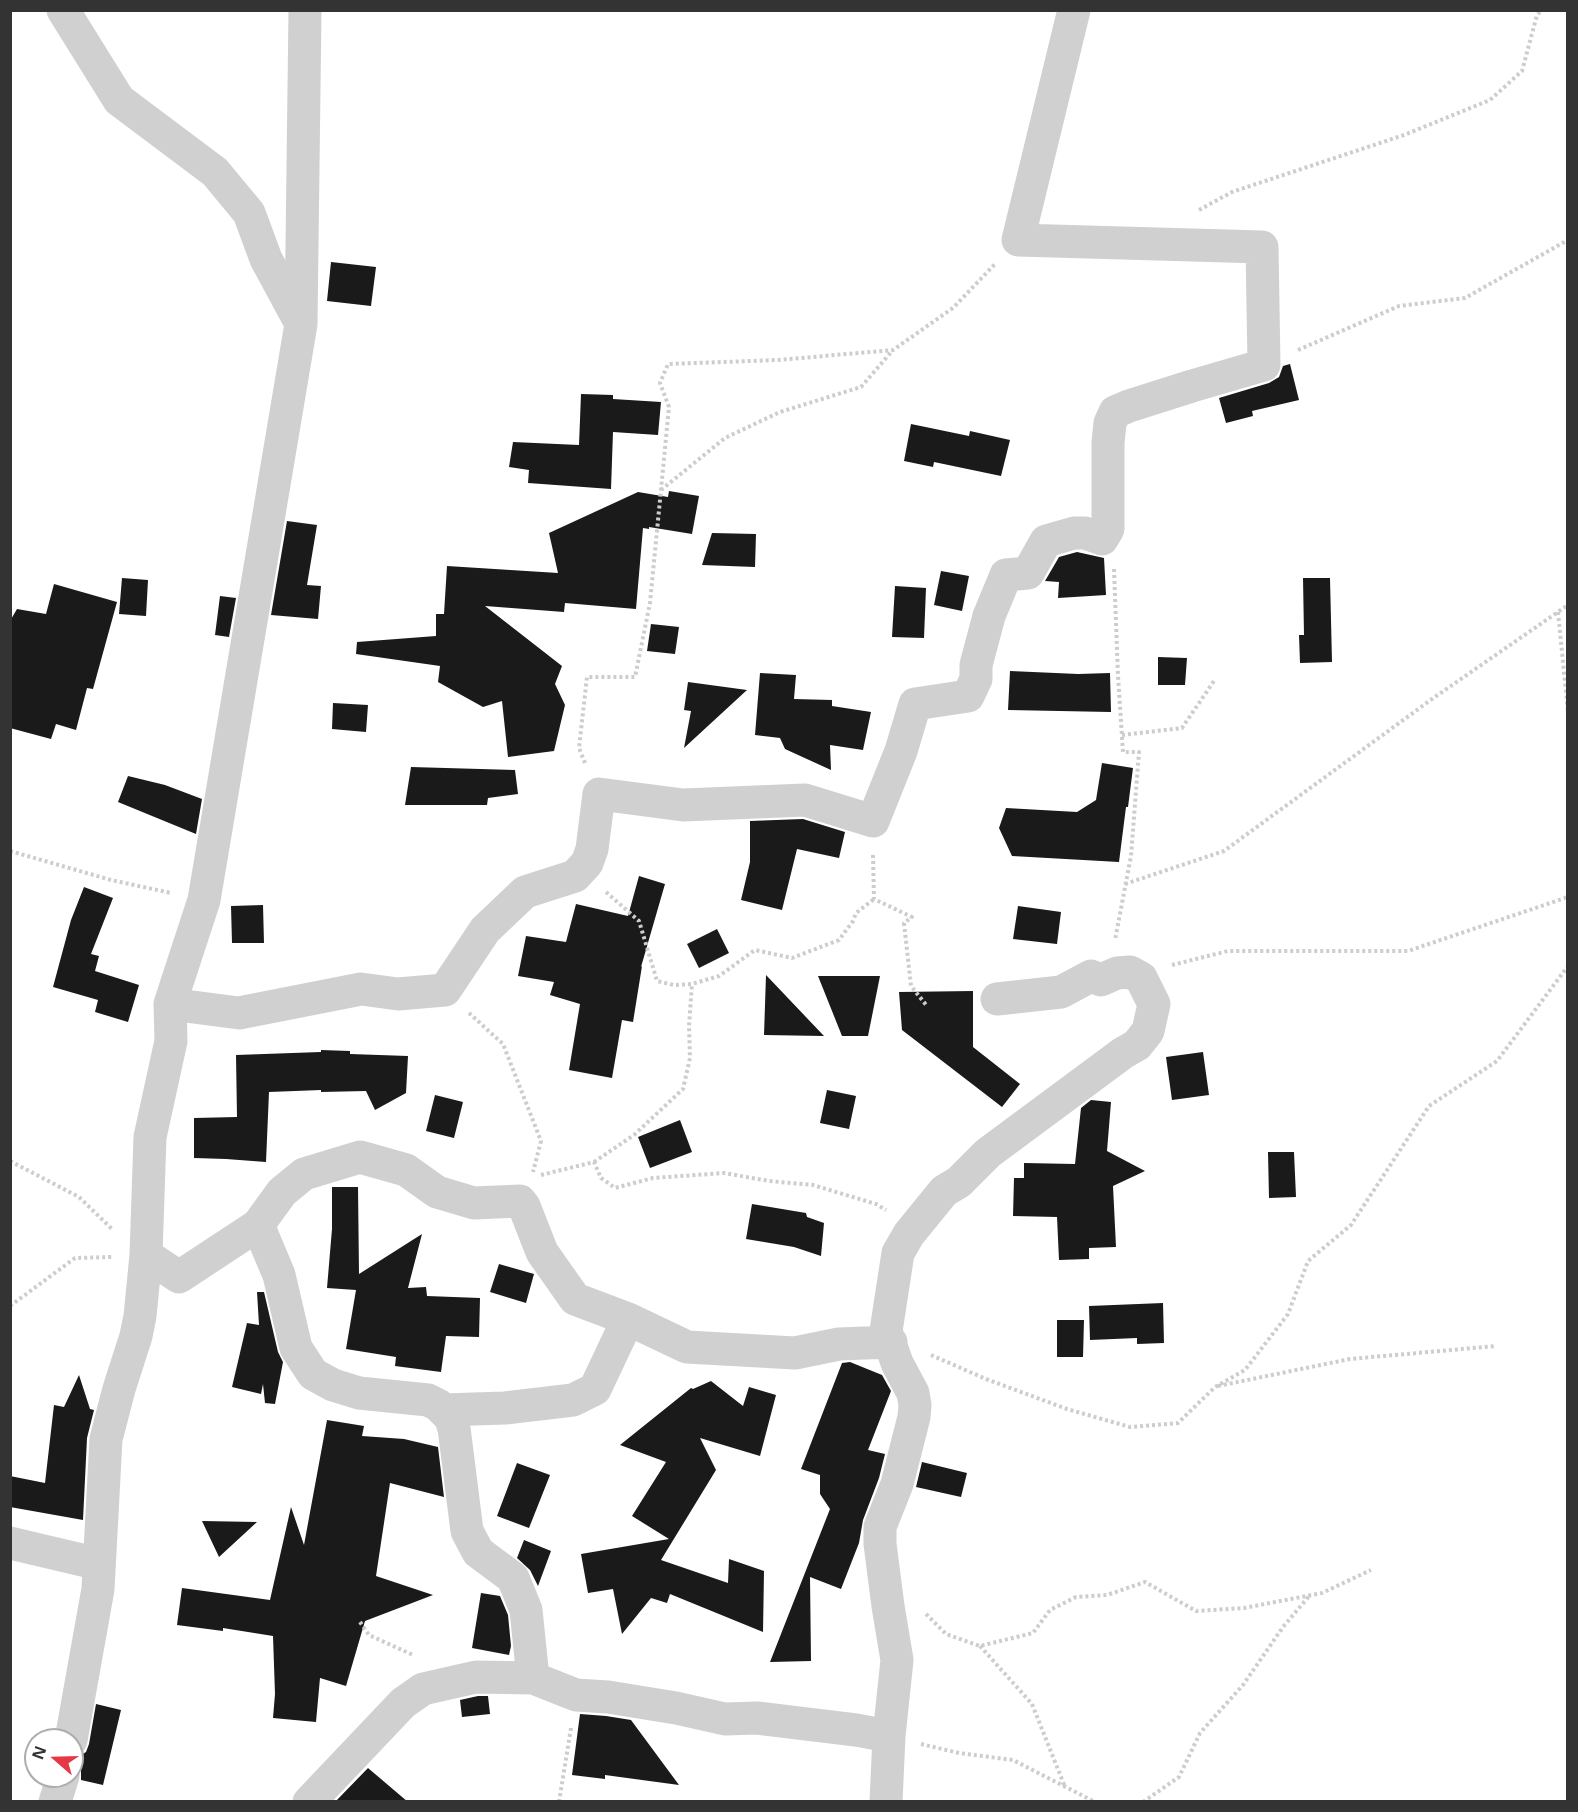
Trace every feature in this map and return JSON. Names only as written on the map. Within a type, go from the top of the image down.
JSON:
[{"type":"street","points":[[63,10],[119,99],[215,172],[249,213],[266,259],[301,324]]},
{"type":"street","points":[[73,1728],[98,1589],[106,1439],[136,1336],[146,1255],[150,1137],[171,1041],[170,1004],[204,900],[301,324],[305,10]]},
{"type":"street","points":[[170,1004],[239,1013],[361,988],[398,994],[445,990],[485,930],[525,892],[575,876],[587,863],[592,849],[598,794],[683,805],[805,801],[873,821],[901,751],[915,704],[969,696],[976,679],[976,665],[989,616],[1006,575],[1028,573],[1046,541],[1074,533],[1085,533],[1102,538],[1108,529],[1108,443],[1110,423],[1115,412],[1183,388],[1264,365],[1262,247],[1018,240],[1074,10]]},
{"type":"street","points":[[886,1802],[889,1736],[897,1660],[880,1544],[880,1527],[897,1484],[915,1405],[913,1393],[897,1363],[886,1331],[895,1264],[902,1246],[944,1191],[959,1182],[988,1153],[1143,1039],[1148,1031],[1154,1004],[1141,978],[1130,972],[1117,973],[1101,980],[1090,976],[1062,992],[997,999]]},
{"type":"street","points":[[146,1255],[179,1277],[258,1225],[282,1191],[304,1174],[360,1157],[406,1170],[437,1192],[474,1203],[520,1201],[542,1252],[575,1299],[628,1319],[687,1347],[795,1353],[839,1344],[891,1342]]},
{"type":"street","points":[[258,1225],[279,1275],[296,1348],[313,1374],[333,1385],[372,1396],[428,1400],[450,1417],[454,1428],[467,1531],[478,1552],[513,1578],[526,1610],[533,1678]]},
{"type":"street","points":[[443,1410],[505,1408],[573,1400],[595,1389],[628,1319]]},
{"type":"street","points":[[10,1543],[99,1564]]},
{"type":"street","points":[[309,1802],[403,1703],[423,1689],[476,1677],[533,1678],[576,1695],[608,1697],[725,1719],[757,1718],[889,1736]]},
{"type":"path","points":[[1193,213],[1232,192],[1404,135],[1490,100],[1522,71],[1537,15],[1542,10]]},
{"type":"path","points":[[660,491],[725,438],[780,412],[861,387],[892,350],[953,308],[1018,240]]},
{"type":"path","points":[[1264,365],[1400,306],[1465,298],[1568,240]]},
{"type":"path","points":[[598,794],[579,748],[587,677],[635,677],[650,603],[669,407],[660,383],[668,364],[778,360],[892,350]]},
{"type":"path","points":[[1101,980],[1112,951],[1131,856],[1139,752],[1123,752],[1114,561],[1102,538]]},
{"type":"path","points":[[1125,884],[1224,851],[1432,699],[1568,605]]},
{"type":"path","points":[[1558,611],[1568,712]]},
{"type":"path","points":[[1122,735],[1182,728],[1214,681]]},
{"type":"path","points":[[873,821],[874,899]]},
{"type":"path","points":[[10,851],[111,880],[204,900]]},
{"type":"path","points":[[581,870],[639,921],[657,981],[674,985],[692,984],[718,976],[755,950],[792,958],[838,940],[854,921],[856,913],[874,899]]},
{"type":"path","points":[[1137,974],[1228,951],[1408,951],[1568,897]]},
{"type":"path","points":[[874,899],[912,917],[904,923],[911,986],[927,1006]]},
{"type":"path","points":[[891,1342],[939,1358],[986,1379],[1067,1409],[1130,1427],[1178,1423],[1215,1387],[1245,1370],[1288,1314],[1308,1261],[1351,1226],[1429,1106],[1497,1061],[1568,966]]},
{"type":"path","points":[[445,990],[503,1044],[541,1141],[531,1178],[594,1162],[634,1135],[683,1089],[690,1058],[689,1026],[692,984]]},
{"type":"path","points":[[10,1161],[79,1197],[135,1250],[146,1255]]},
{"type":"path","points":[[594,1162],[601,1178],[615,1188],[653,1178],[724,1173],[769,1181],[813,1185],[876,1204],[916,1227]]},
{"type":"path","points":[[10,1306],[75,1258],[146,1255]]},
{"type":"path","points":[[1215,1387],[1350,1359],[1496,1346]]},
{"type":"path","points":[[980,1646],[1033,1633],[1050,1610],[1076,1597],[1107,1595],[1145,1582],[1196,1611],[1244,1608],[1322,1593],[1371,1570]]},
{"type":"path","points":[[1143,1802],[1179,1777],[1200,1733],[1243,1685],[1283,1627],[1310,1595]]},
{"type":"path","points":[[888,1606],[922,1610],[946,1634],[980,1646],[1032,1704],[1066,1788]]},
{"type":"path","points":[[360,1622],[369,1635],[415,1656],[458,1680]]},
{"type":"path","points":[[559,1802],[576,1695]]},
{"type":"path","points":[[889,1736],[959,1754],[1013,1760],[1095,1802]]},
{"type":"building","points":[[331,262],[376,267],[371,306],[327,301]]},
{"type":"building","points":[[1290,364],[1299,400],[1252,411],[1253,416],[1226,423],[1219,398],[1269,383],[1279,377],[1283,366]]},
{"type":"building","points":[[581,394],[613,395],[613,399],[661,402],[658,435],[613,432],[611,489],[528,483],[529,470],[509,467],[513,442],[579,445]]},
{"type":"building","points":[[911,424],[969,436],[970,431],[1010,440],[1001,476],[934,462],[933,467],[904,461]]},
{"type":"building","points":[[669,491],[699,496],[692,534],[643,528],[636,609],[565,603],[564,612],[485,606],[562,666],[555,684],[565,705],[554,751],[508,757],[502,701],[483,707],[438,682],[440,666],[356,654],[357,642],[436,636],[436,614],[444,614],[447,566],[558,573],[549,533],[638,492],[668,497]]},
{"type":"building","points":[[287,521],[317,525],[307,585],[321,586],[318,619],[271,615]]},
{"type":"building","points":[[712,533],[756,534],[755,567],[702,565]]},
{"type":"building","points":[[1077,552],[1104,558],[1106,595],[1058,598],[1059,582],[1045,581],[1059,557]]},
{"type":"building","points":[[941,571],[969,576],[962,611],[934,605]]},
{"type":"building","points":[[122,578],[148,580],[146,616],[119,614]]},
{"type":"building","points":[[1303,578],[1330,578],[1332,662],[1300,663],[1299,635],[1304,635]]},
{"type":"building","points":[[54,584],[117,602],[93,689],[87,688],[76,730],[56,724],[51,739],[10,728],[10,621],[17,609],[46,614]]},
{"type":"building","points":[[895,586],[926,588],[924,638],[892,637]]},
{"type":"building","points":[[220,596],[236,598],[229,637],[215,635]]},
{"type":"building","points":[[651,624],[679,627],[675,654],[647,651]]},
{"type":"building","points":[[1158,657],[1187,658],[1185,685],[1158,685]]},
{"type":"building","points":[[1010,671],[1110,673],[1111,712],[1008,710]]},
{"type":"building","points":[[760,673],[796,675],[794,699],[832,700],[832,706],[871,712],[863,750],[830,745],[831,770],[785,749],[780,738],[755,735]]},
{"type":"building","points":[[688,682],[747,690],[684,748],[691,711],[684,710]]},
{"type":"building","points":[[333,703],[368,705],[366,732],[332,729]]},
{"type":"building","points":[[1102,763],[1133,768],[1119,862],[1012,856],[999,828],[1006,808],[1077,812],[1096,800]]},
{"type":"building","points":[[411,767],[515,770],[518,794],[488,798],[487,805],[405,805]]},
{"type":"building","points":[[128,776],[165,785],[202,799],[196,834],[118,802]]},
{"type":"building","points":[[803,819],[845,832],[839,858],[797,849],[782,910],[741,900],[750,862],[750,821]]},
{"type":"building","points":[[639,876],[665,884],[641,967],[633,1022],[622,1020],[612,1078],[569,1070],[580,1004],[550,995],[554,982],[518,976],[526,936],[566,942],[576,904],[628,916]]},
{"type":"building","points":[[84,887],[113,898],[91,954],[99,956],[95,971],[139,985],[128,1022],[95,1012],[98,1000],[53,987],[71,920]]},
{"type":"building","points":[[263,905],[264,943],[232,943],[231,906]]},
{"type":"building","points":[[1018,906],[1061,912],[1057,944],[1013,939]]},
{"type":"building","points":[[717,929],[729,953],[699,968],[687,944]]},
{"type":"building","points":[[766,975],[824,1036],[764,1035]]},
{"type":"building","points":[[818,976],[880,976],[868,1036],[842,1036]]},
{"type":"building","points":[[973,991],[973,1047],[1020,1084],[1002,1107],[902,1030],[899,992]]},
{"type":"building","points":[[321,1050],[350,1051],[350,1054],[408,1056],[406,1093],[375,1110],[366,1091],[269,1092],[266,1162],[194,1158],[194,1118],[237,1117],[236,1055],[321,1052]]},
{"type":"building","points":[[1203,1052],[1209,1095],[1172,1100],[1166,1057]]},
{"type":"building","points":[[827,1090],[856,1096],[849,1129],[820,1123]]},
{"type":"building","points":[[435,1095],[463,1102],[454,1138],[426,1131]]},
{"type":"building","points":[[1091,1100],[1111,1102],[1107,1151],[1145,1171],[1113,1186],[1116,1247],[1089,1248],[1089,1259],[1059,1260],[1057,1217],[1013,1216],[1014,1178],[1024,1178],[1024,1163],[1075,1164],[1081,1108]]},
{"type":"building","points":[[680,1120],[692,1152],[650,1168],[638,1137]]},
{"type":"building","points":[[1268,1152],[1294,1152],[1296,1197],[1269,1198]]},
{"type":"building","points":[[332,1187],[358,1187],[359,1274],[422,1234],[408,1288],[426,1287],[427,1296],[480,1298],[479,1337],[446,1336],[441,1372],[395,1366],[396,1357],[346,1349],[356,1290],[327,1288],[332,1229]]},
{"type":"building","points":[[752,1204],[806,1213],[807,1217],[824,1223],[821,1256],[794,1247],[746,1239]]},
{"type":"building","points":[[499,1264],[534,1274],[526,1303],[490,1292]]},
{"type":"building","points":[[257,1292],[264,1292],[278,1352],[283,1362],[275,1404],[265,1403],[263,1384],[261,1394],[232,1387],[247,1323],[259,1325]]},
{"type":"building","points":[[1163,1303],[1164,1343],[1137,1344],[1137,1338],[1090,1340],[1089,1306]]},
{"type":"building","points":[[1057,1320],[1084,1320],[1083,1357],[1057,1357]]},
{"type":"building","points":[[850,1362],[882,1375],[891,1391],[868,1450],[885,1454],[879,1478],[863,1520],[859,1543],[841,1589],[810,1577],[811,1661],[770,1662],[830,1509],[820,1494],[820,1475],[801,1469],[842,1363]]},
{"type":"building","points":[[79,1375],[90,1409],[94,1410],[87,1438],[83,1520],[10,1507],[10,1476],[45,1483],[54,1405],[64,1407]]},
{"type":"building","points":[[711,1381],[743,1406],[749,1387],[776,1395],[760,1456],[700,1438],[716,1470],[661,1560],[728,1583],[729,1559],[764,1571],[763,1632],[670,1594],[667,1603],[651,1598],[622,1634],[613,1589],[588,1593],[581,1554],[669,1539],[632,1516],[666,1462],[620,1445],[691,1388]]},
{"type":"building","points":[[327,1420],[364,1426],[362,1436],[404,1439],[438,1447],[444,1497],[390,1483],[376,1576],[433,1595],[365,1621],[346,1686],[320,1678],[316,1722],[273,1718],[275,1694],[273,1636],[223,1628],[223,1631],[177,1625],[182,1588],[270,1600],[291,1507],[304,1545]]},
{"type":"building","points":[[922,1462],[967,1473],[961,1497],[916,1487]]},
{"type":"building","points":[[517,1463],[550,1475],[529,1528],[497,1516]]},
{"type":"building","points":[[202,1521],[257,1522],[219,1557]]},
{"type":"building","points":[[524,1540],[551,1551],[538,1586],[530,1570],[517,1558]]},
{"type":"building","points":[[481,1593],[500,1596],[508,1615],[511,1646],[509,1655],[472,1648]]},
{"type":"building","points":[[488,1696],[490,1714],[462,1717],[460,1700]]},
{"type":"building","points":[[96,1704],[121,1710],[103,1785],[84,1781],[84,1753],[89,1744]]},
{"type":"building","points":[[580,1714],[631,1720],[679,1785],[605,1775],[605,1779],[572,1775]]},
{"type":"building","points":[[368,1768],[408,1802],[335,1802]]}]
